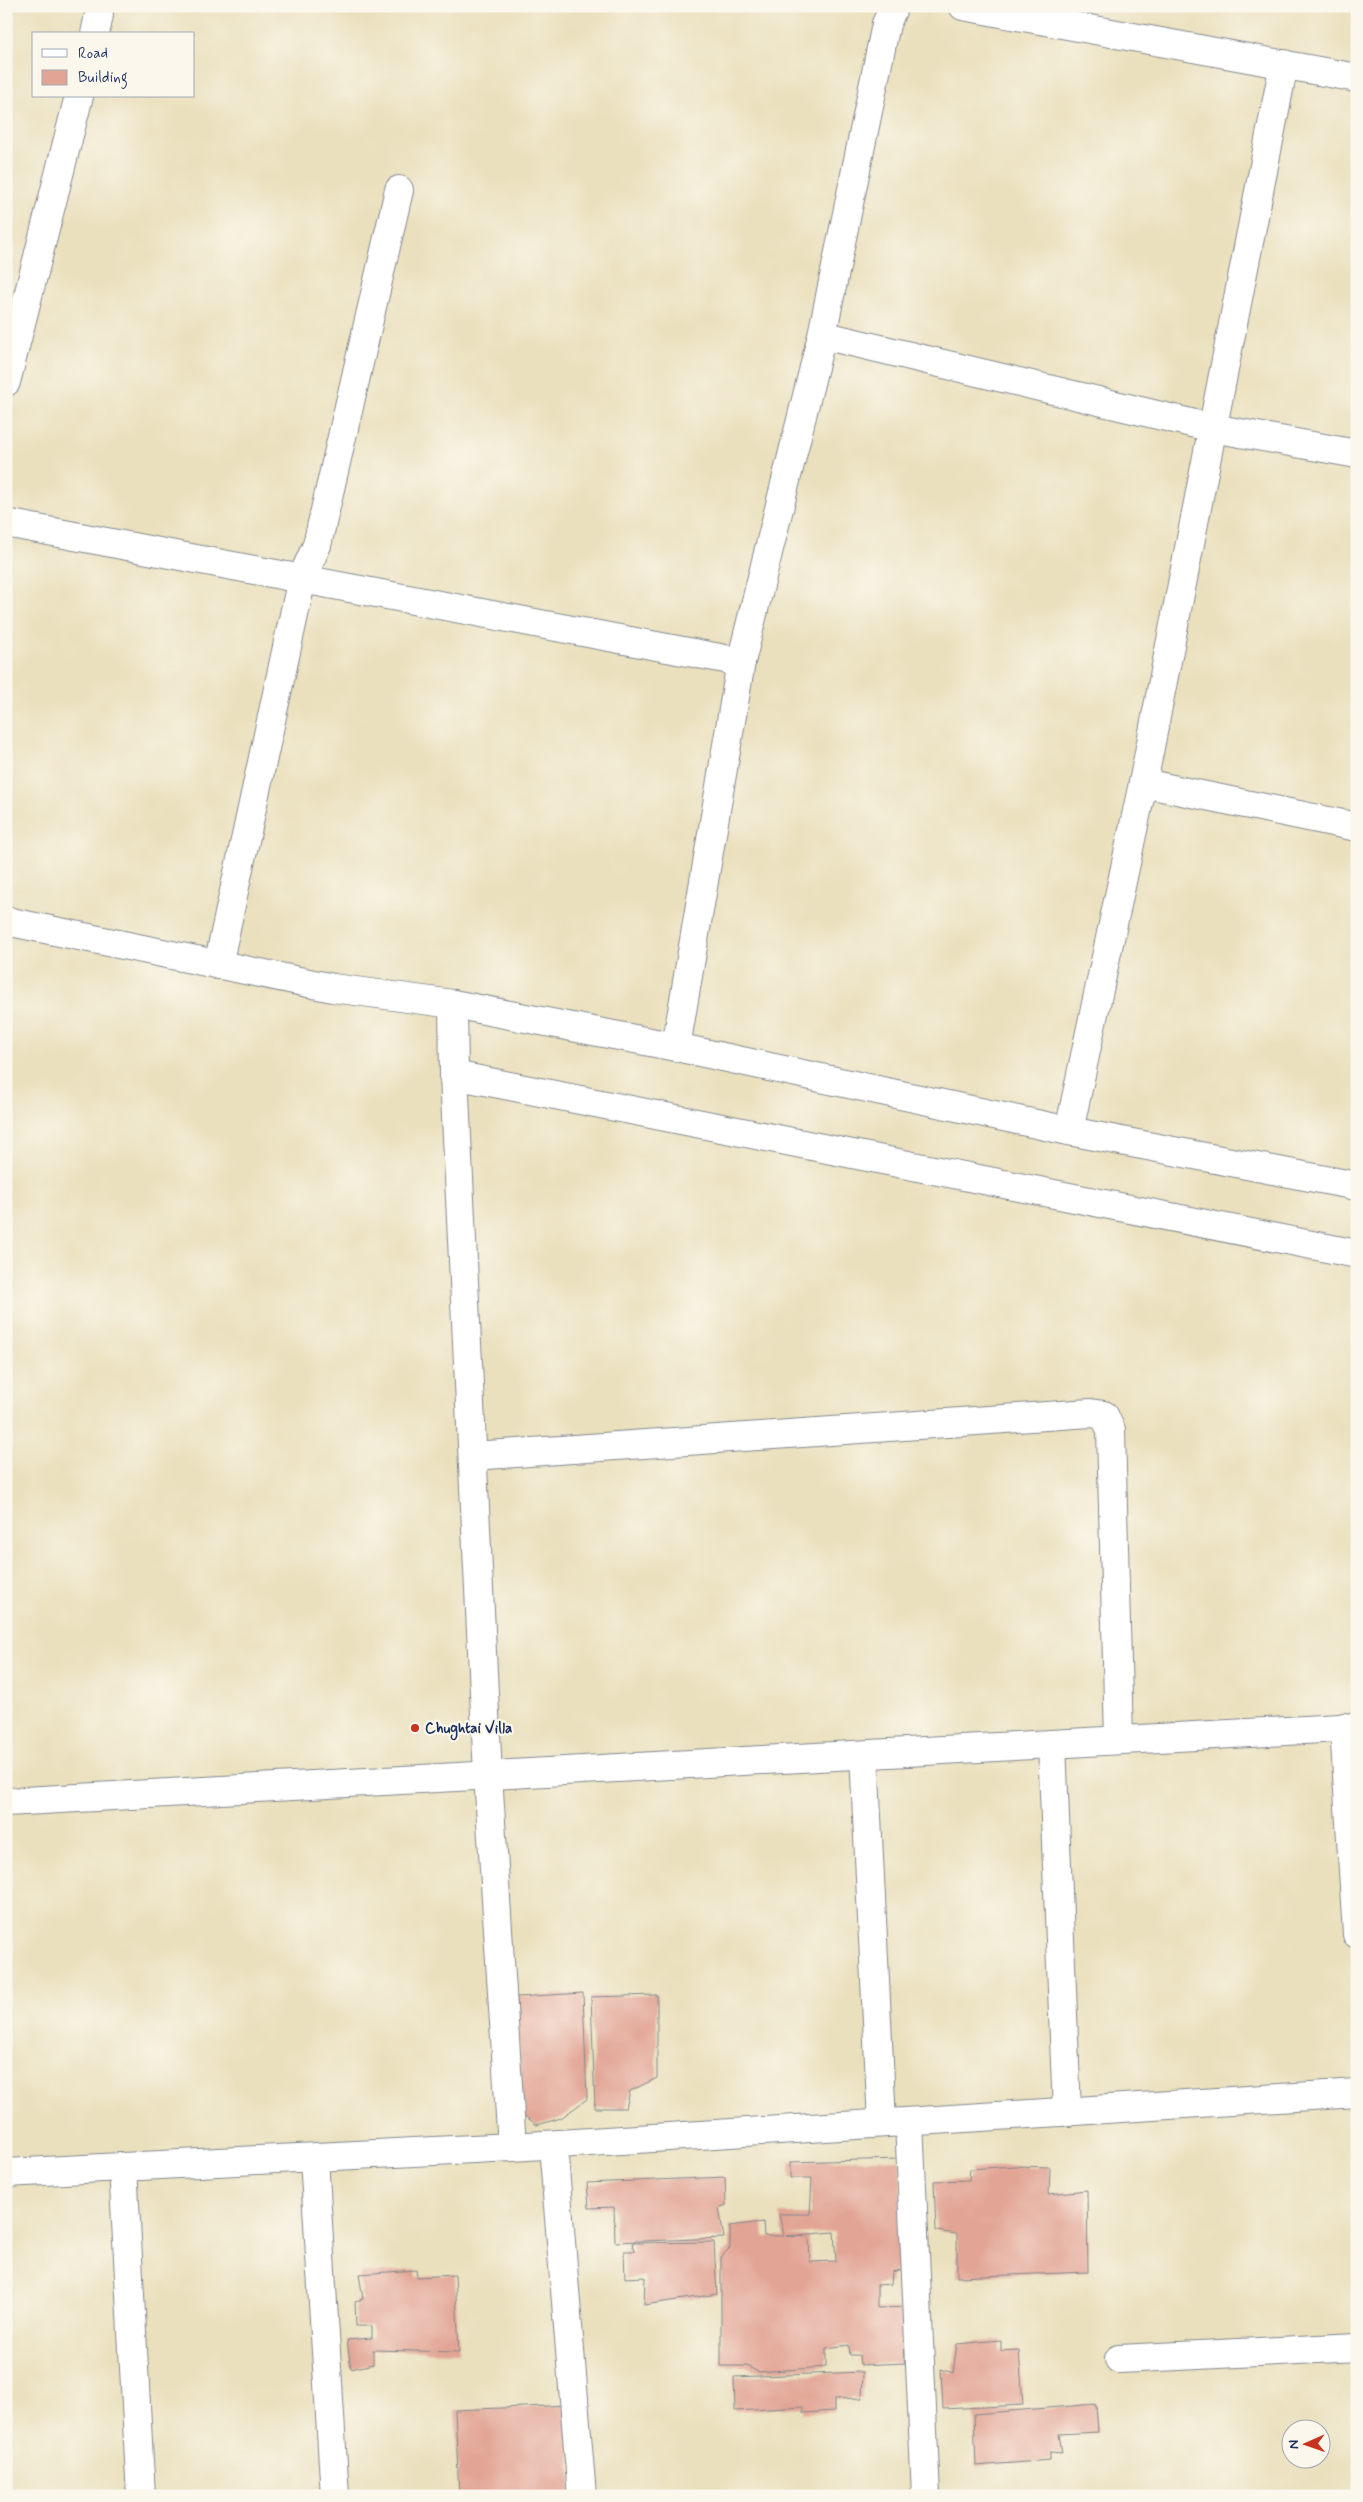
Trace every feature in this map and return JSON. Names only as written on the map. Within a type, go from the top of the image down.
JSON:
[{"type":"street","points":[[676,1047],[741,662],[822,335],[886,24],[894,6]]},
{"type":"street","points":[[963,6],[1357,78]]},
{"type":"street","points":[[1068,1131],[1143,783],[1284,64]]},
{"type":"street","points":[[6,382],[78,98]]},
{"type":"street","points":[[218,965],[302,578],[316,545],[400,190]]},
{"type":"street","points":[[822,335],[1212,428],[1357,454]]},
{"type":"street","points":[[6,523],[741,662]]},
{"type":"street","points":[[1143,783],[1357,827]]},
{"type":"street","points":[[6,921],[333,988],[453,1004],[676,1047],[1068,1131],[1357,1186]]},
{"type":"street","points":[[453,1004],[454,1075],[488,1775],[512,2147]]},
{"type":"street","points":[[454,1075],[1357,1254]]},
{"type":"street","points":[[473,1456],[1080,1413],[1104,1414],[1111,1430],[1119,1740]]},
{"type":"street","points":[[6,1802],[1350,1727],[1357,1934]]},
{"type":"street","points":[[1052,1744],[1066,2112]]},
{"type":"street","points":[[864,1754],[882,2123]]},
{"type":"street","points":[[6,2173],[314,2159],[553,2145],[1357,2093]]},
{"type":"street","points":[[908,2122],[926,2496]]},
{"type":"street","points":[[553,2145],[582,2496]]},
{"type":"street","points":[[314,2159],[335,2496]]},
{"type":"street","points":[[123,2167],[141,2496]]},
{"type":"street","points":[[1120,2359],[1357,2347]]},
{"type":"building","points":[[583,1993],[587,2099],[561,2118],[537,2125],[522,2114],[517,1997]]},
{"type":"building","points":[[657,1995],[657,2078],[630,2091],[626,2108],[595,2108],[591,1997]]},
{"type":"building","points":[[900,2159],[903,2269],[892,2272],[891,2284],[877,2285],[877,2308],[913,2307],[913,2325],[904,2340],[905,2363],[860,2365],[859,2355],[850,2355],[849,2345],[826,2348],[826,2367],[758,2372],[747,2366],[721,2366],[721,2257],[730,2248],[730,2226],[763,2222],[764,2236],[784,2236],[779,2214],[810,2214],[812,2178],[790,2178],[790,2162]],"holes":[[[834,2232],[836,2261],[810,2262],[809,2237],[786,2236]]]},
{"type":"building","points":[[1015,2166],[1050,2167],[1049,2194],[1087,2190],[1088,2272],[957,2277],[957,2234],[936,2231],[934,2181],[969,2180],[970,2169]]},
{"type":"building","points":[[725,2177],[726,2205],[719,2208],[724,2238],[615,2242],[614,2207],[589,2208],[587,2183]]},
{"type":"building","points":[[714,2242],[717,2294],[644,2305],[645,2277],[625,2278],[624,2251],[634,2251],[632,2243]]},
{"type":"building","points":[[416,2270],[417,2277],[455,2275],[459,2352],[373,2350],[373,2364],[351,2369],[347,2340],[372,2338],[372,2326],[356,2326],[355,2301],[363,2299],[359,2274]]},
{"type":"building","points":[[1001,2340],[1001,2351],[1019,2350],[1023,2405],[943,2409],[941,2369],[953,2373],[957,2344]]},
{"type":"building","points":[[863,2372],[862,2398],[834,2399],[834,2411],[803,2413],[803,2407],[735,2411],[734,2377]]},
{"type":"building","points":[[1096,2404],[1098,2432],[1059,2434],[1062,2453],[1050,2452],[1050,2460],[976,2466],[974,2414]]},
{"type":"building","points":[[570,2405],[571,2496],[459,2496],[455,2410]]},
{"type":"place","name":"Chughtai Villa","points":[[415,1728]]}]
